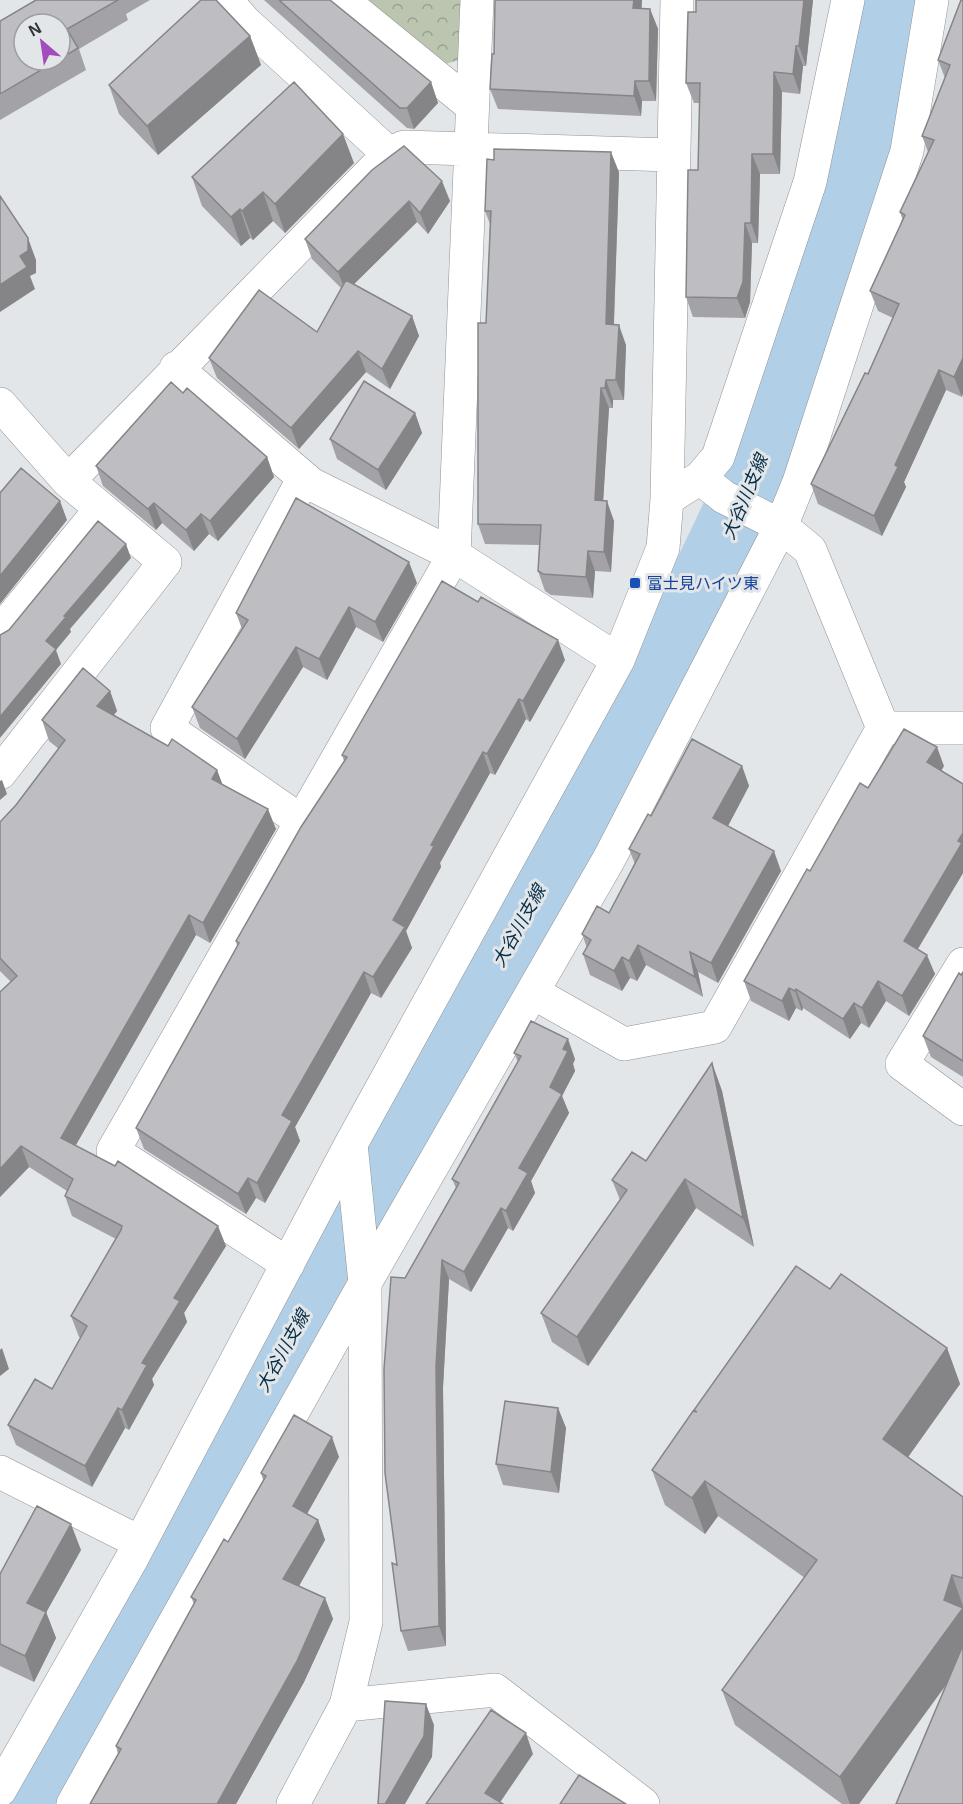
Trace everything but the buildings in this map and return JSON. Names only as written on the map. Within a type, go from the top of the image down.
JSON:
[{"type":"street","points":[[226,0],[245,22],[389,154]]},
{"type":"street","points":[[342,0],[472,106]]},
{"type":"street","points":[[288,1264],[113,1151],[454,555],[477,0]]},
{"type":"street","points":[[0,1790],[10,1754],[139,1542],[351,1144],[618,660],[663,548],[667,499],[672,155],[677,0]]},
{"type":"street","points":[[712,487],[718,457],[810,182],[848,0]]},
{"type":"street","points":[[73,1804],[365,1283],[609,860],[772,522],[799,482],[907,151],[932,0]]},
{"type":"street","points":[[68,481],[176,368],[389,154],[404,147],[672,155]]},
{"type":"street","points":[[176,368],[311,484],[454,555],[618,660]]},
{"type":"street","points":[[0,404],[68,481],[165,562],[0,773]]},
{"type":"street","points":[[301,821],[167,728],[304,478]]},
{"type":"street","points":[[667,499],[712,487],[772,522],[810,550],[883,728]]},
{"type":"street","points":[[0,632],[101,509]]},
{"type":"street","points":[[883,728],[963,728]]},
{"type":"street","points":[[534,993],[624,1044],[715,1027],[883,728]]},
{"type":"street","points":[[963,964],[902,1064],[963,1109]]},
{"type":"street","points":[[293,1804],[346,1705],[366,1623],[365,1283],[351,1144]]},
{"type":"street","points":[[0,1472],[139,1542]]},
{"type":"street","points":[[346,1705],[495,1690],[643,1804]]},
{"type":"green space","points":[[359,0],[462,0],[459,60],[442,65]]},
{"type":"waterway","name":"大谷川支線","points":[[33,1804],[328,1276],[694,609],[757,477],[846,187],[889,0]]},
{"type":"place","name":"富士見ハイツ東","points":[[635,583]]}]
